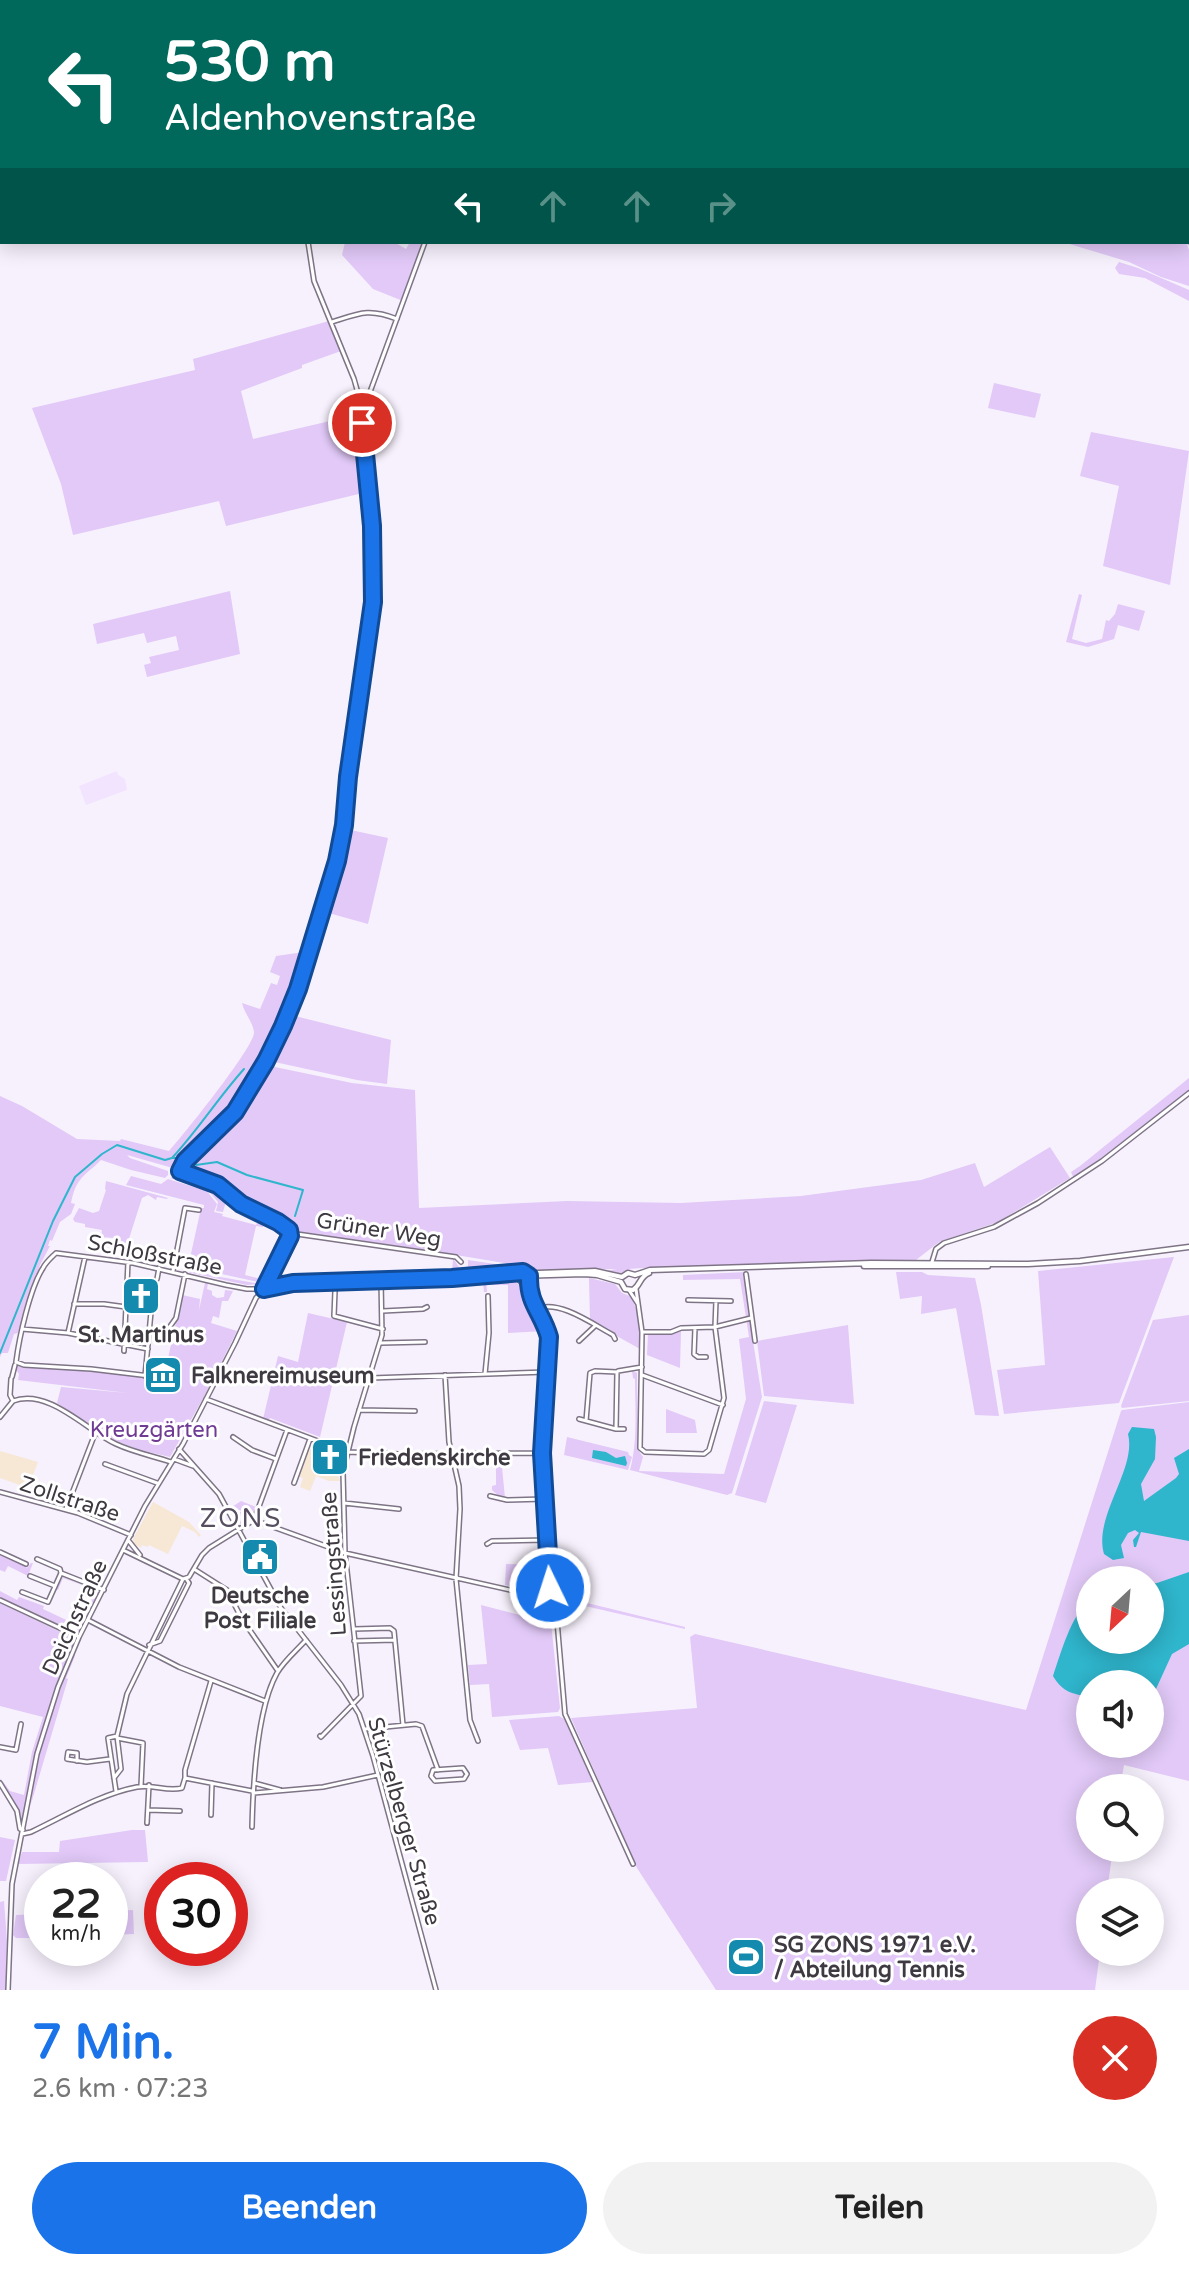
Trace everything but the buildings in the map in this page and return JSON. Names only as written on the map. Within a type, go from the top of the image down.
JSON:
[{"type":"street","points":[[672,0],[696,0]]},
{"type":"street","points":[[290,1233],[278,1222],[241,1204],[218,1185],[182,1173],[180,1168],[235,1112],[283,1026],[298,989],[337,861],[344,825],[373,602],[372,526],[363,412],[354,379],[314,281],[308,244]]},
{"type":"street","points":[[363,412],[424,244]]},
{"type":"street","points":[[331,323],[368,311],[397,319]]},
{"type":"street","points":[[930,1264],[936,1249],[944,1243],[994,1227],[1038,1203],[1102,1161],[1189,1093]]},
{"type":"street","points":[[173,1271],[185,1208],[199,1210]]},
{"type":"street","name":"Grüner Weg","points":[[290,1233],[456,1257],[461,1262]]},
{"type":"street","name":"Deichstraße","points":[[8,1990],[10,1896],[40,1742],[58,1687],[79,1637],[157,1483],[206,1399],[290,1233]]},
{"type":"street","points":[[635,1275],[657,1270],[835,1265],[1028,1264],[1080,1261],[1189,1247]]},
{"type":"street","name":"Schloßstraße","points":[[22,1329],[43,1267],[56,1253],[128,1262],[247,1289],[264,1289]]},
{"type":"street","points":[[68,1333],[85,1257]]},
{"type":"street","points":[[124,1351],[128,1262]]},
{"type":"street","points":[[157,1279],[159,1268]]},
{"type":"street","points":[[632,1289],[647,1273],[657,1270]]},
{"type":"street","points":[[264,1289],[293,1283],[515,1277],[543,1271],[595,1271],[622,1280]]},
{"type":"street","points":[[622,1280],[628,1273],[639,1280]]},
{"type":"street","points":[[150,1330],[166,1332],[176,1318],[185,1274]]},
{"type":"street","points":[[452,1278],[592,1274],[622,1280]]},
{"type":"street","points":[[746,1274],[755,1341]]},
{"type":"street","points":[[523,1285],[526,1275]]},
{"type":"street","points":[[526,1275],[529,1295]]},
{"type":"street","points":[[515,1277],[537,1309],[549,1337],[542,1453],[548,1595]]},
{"type":"street","name":"Lessingstraße","points":[[354,1704],[361,1691],[345,1553],[343,1472],[381,1343],[381,1280]]},
{"type":"street","points":[[622,1280],[625,1289],[632,1289]]},
{"type":"street","name":"Schloßstraße","points":[[247,1289],[256,1298]]},
{"type":"street","points":[[632,1289],[642,1332],[642,1450],[707,1453],[724,1398],[715,1327],[716,1301]]},
{"type":"street","points":[[335,1291],[334,1316],[383,1329]]},
{"type":"street","points":[[485,1374],[489,1333],[488,1296]]},
{"type":"street","points":[[688,1300],[731,1301]]},
{"type":"street","points":[[74,1304],[127,1307]]},
{"type":"street","points":[[537,1309],[548,1305],[556,1307],[613,1335],[615,1339]]},
{"type":"street","points":[[383,1311],[427,1307]]},
{"type":"street","points":[[145,1376],[151,1312]]},
{"type":"street","points":[[642,1332],[715,1327],[751,1318]]},
{"type":"street","points":[[579,1341],[595,1326]]},
{"type":"street","points":[[695,1328],[694,1354],[706,1357]]},
{"type":"street","points":[[0,1417],[13,1401],[9,1393],[22,1329],[68,1333],[148,1349]]},
{"type":"street","points":[[381,1343],[425,1342]]},
{"type":"street","points":[[16,1363],[158,1377]]},
{"type":"street","points":[[586,1421],[590,1373],[642,1367]]},
{"type":"street","points":[[370,1377],[547,1372]]},
{"type":"street","points":[[616,1429],[617,1372]]},
{"type":"street","points":[[445,1375],[449,1442],[457,1474],[460,1509],[456,1579],[470,1720],[478,1741]]},
{"type":"street","points":[[642,1375],[723,1405]]},
{"type":"street","name":"Stürzelberger Straße","points":[[13,1401],[21,1399],[50,1403],[119,1445],[196,1468]]},
{"type":"street","points":[[206,1399],[347,1452],[542,1453]]},
{"type":"street","points":[[359,1410],[415,1411]]},
{"type":"street","points":[[579,1419],[624,1429]]},
{"type":"street","points":[[185,1579],[209,1548],[254,1520],[287,1430]]},
{"type":"street","points":[[66,1509],[96,1431]]},
{"type":"street","points":[[233,1437],[252,1450],[276,1459]]},
{"type":"street","points":[[294,1483],[310,1439]]},
{"type":"street","name":"Stürzelberger Straße","points":[[179,1449],[219,1494],[278,1603],[354,1704],[365,1729],[436,1990]]},
{"type":"street","points":[[105,1464],[157,1483]]},
{"type":"street","name":"Zollstraße","points":[[0,1492],[66,1509],[131,1535]]},
{"type":"street","points":[[490,1496],[507,1500],[545,1499]]},
{"type":"street","points":[[344,1503],[399,1509]]},
{"type":"street","points":[[254,1520],[345,1553],[541,1597],[548,1595]]},
{"type":"street","points":[[128,1540],[142,1558]]},
{"type":"street","points":[[487,1544],[492,1541],[547,1540]]},
{"type":"street","points":[[114,1778],[121,1769],[117,1737],[124,1701],[148,1648],[160,1641],[189,1583],[123,1550]]},
{"type":"street","points":[[0,1552],[26,1564]]},
{"type":"street","points":[[37,1559],[60,1569],[61,1573],[104,1590]]},
{"type":"street","points":[[194,1569],[227,1590],[242,1619],[278,1671]]},
{"type":"street","points":[[22,1592],[48,1602],[61,1573]]},
{"type":"street","points":[[30,1576],[55,1586]]},
{"type":"street","points":[[548,1595],[556,1609],[565,1714],[633,1864]]},
{"type":"street","points":[[0,1600],[79,1637]]},
{"type":"street","points":[[88,1620],[211,1681],[265,1701]]},
{"type":"street","points":[[353,1629],[392,1629],[403,1725]]},
{"type":"street","points":[[252,1827],[253,1792],[265,1701],[278,1671],[306,1640]]},
{"type":"street","points":[[354,1641],[395,1640]]},
{"type":"street","points":[[0,1783],[17,1811],[22,1832],[31,1832],[116,1791],[149,1785],[177,1790],[182,1788],[211,1681]]},
{"type":"street","points":[[320,1736],[354,1704]]},
{"type":"street","points":[[0,1747],[16,1750],[21,1724]]},
{"type":"street","points":[[365,1729],[422,1726],[438,1770]]},
{"type":"street","points":[[116,1791],[108,1738],[143,1743],[141,1786]]},
{"type":"street","points":[[77,1761],[110,1759]]},
{"type":"street","points":[[463,1768],[466,1777],[435,1781],[431,1772],[438,1770],[463,1768]]},
{"type":"street","points":[[185,1778],[253,1792],[323,1787],[378,1775]]},
{"type":"street","points":[[211,1815],[212,1783]]},
{"type":"street","points":[[254,1783],[283,1791]]},
{"type":"street","points":[[147,1823],[149,1785]]},
{"type":"street","points":[[148,1810],[180,1811]]},
{"type":"shaded area","points":[[117,771],[125,779],[127,790],[86,805],[79,786]]},
{"type":"shaded area","points":[[313,1447],[319,1449],[324,1469],[339,1477],[340,1481],[316,1476],[310,1491],[300,1487],[303,1478],[298,1476],[308,1451]]},
{"type":"shaded area","points":[[0,1451],[38,1462],[28,1488],[0,1478]]},
{"type":"shaded area","points":[[153,1502],[189,1522],[201,1535],[199,1537],[182,1526],[168,1554],[149,1545],[142,1545],[141,1548],[134,1544],[133,1539]]},
{"type":"green space","points":[[345,244],[397,244],[406,249],[409,244],[423,244],[403,301],[373,289],[342,255]]},
{"type":"green space","points":[[1070,244],[1187,244],[1189,286],[1161,277],[1129,262]]},
{"type":"green space","points":[[1119,262],[1189,290],[1189,301],[1145,278],[1119,274],[1115,268]]},
{"type":"green space","points":[[329,321],[341,351],[241,391],[253,439],[360,414],[367,492],[226,526],[219,501],[73,535],[61,484],[32,408],[195,370],[193,359]]},
{"type":"green space","points":[[994,383],[1041,394],[1035,418],[988,408]]},
{"type":"green space","points":[[1091,432],[1189,451],[1170,585],[1103,566],[1119,486],[1080,476]]},
{"type":"green space","points":[[230,591],[240,654],[147,677],[144,665],[151,663],[149,657],[179,650],[176,636],[147,643],[144,633],[97,644],[93,624]]},
{"type":"green space","points":[[1079,594],[1082,595],[1072,639],[1086,643],[1102,639],[1106,620],[1109,621],[1115,614],[1118,604],[1145,611],[1139,631],[1118,625],[1114,639],[1088,647],[1066,642]]},
{"type":"green space","points":[[346,829],[388,838],[368,924],[325,912]]},
{"type":"green space","points":[[304,952],[300,975],[280,1032],[259,1072],[219,1125],[188,1157],[190,1159],[242,1109],[265,1069],[270,1066],[352,1083],[415,1090],[419,1208],[567,1201],[681,1203],[801,1196],[921,1180],[975,1163],[984,1187],[1050,1147],[1070,1178],[998,1222],[939,1242],[916,1260],[642,1268],[629,1269],[637,1272],[621,1275],[605,1271],[617,1269],[531,1270],[420,1249],[301,1232],[252,1208],[208,1178],[127,1155],[168,1171],[168,1175],[165,1178],[101,1160],[82,1178],[73,1194],[71,1203],[75,1204],[71,1214],[60,1222],[50,1240],[18,1333],[14,1334],[8,1353],[2,1353],[0,1357],[0,1096],[77,1139],[121,1139],[169,1151],[217,1091],[251,1040],[254,1032],[242,1003],[260,1009],[271,983],[277,985],[280,976],[270,972],[276,956]]},
{"type":"green space","points":[[291,1015],[391,1040],[387,1084],[270,1061]]},
{"type":"green space","points":[[1189,1078],[1189,1090],[1074,1179],[1071,1172]]},
{"type":"green space","points":[[181,1175],[207,1182],[230,1196],[223,1212],[216,1211],[218,1202],[207,1189],[170,1178]]},
{"type":"green space","points":[[131,1176],[161,1184],[168,1179],[207,1191],[217,1204],[214,1212],[256,1225],[264,1220],[263,1227],[256,1226],[245,1275],[265,1280],[263,1283],[203,1270],[209,1275],[261,1284],[247,1285],[187,1272],[204,1205],[126,1185]]},
{"type":"green space","points":[[106,1181],[168,1198],[157,1197],[156,1200],[148,1195],[142,1198],[126,1248],[113,1246],[114,1238],[101,1237],[102,1230],[85,1227],[85,1224],[73,1219],[79,1208],[93,1213],[99,1211]]},
{"type":"green space","points":[[1174,1257],[1119,1403],[1004,1414],[997,1370],[1045,1365],[1038,1271]]},
{"type":"green space","points":[[453,1258],[459,1267],[464,1268],[468,1266],[468,1260],[521,1268],[452,1275]]},
{"type":"green space","points":[[746,1272],[743,1278],[762,1397],[732,1493],[727,1495],[630,1470],[636,1425],[635,1379],[632,1371],[637,1373],[638,1450],[643,1457],[639,1471],[724,1474],[746,1399],[739,1339],[749,1337],[740,1279],[683,1280],[683,1275]]},
{"type":"green space","points":[[896,1272],[975,1278],[999,1416],[975,1415],[956,1308],[921,1314],[922,1296],[900,1299]]},
{"type":"green space","points":[[589,1278],[615,1284],[622,1293],[632,1297],[640,1321],[640,1349],[590,1321]]},
{"type":"green space","points":[[486,1280],[487,1292],[484,1292],[483,1283],[385,1286],[389,1283]]},
{"type":"green space","points":[[488,1280],[514,1281],[518,1284],[545,1331],[508,1333],[508,1285],[489,1285]]},
{"type":"green space","name":"Kreuzgärten","points":[[205,1283],[217,1298],[224,1297],[225,1290],[233,1291],[228,1301],[222,1301],[219,1318],[213,1316],[211,1323],[237,1331],[170,1457],[113,1440],[57,1403],[61,1387],[128,1393],[18,1380],[19,1374],[14,1372],[17,1365],[163,1381],[182,1295],[200,1299],[199,1310]]},
{"type":"green space","points":[[308,1313],[347,1322],[320,1437],[270,1418],[268,1421],[263,1419],[278,1356],[298,1362]]},
{"type":"green space","points":[[1189,1315],[1189,1401],[1122,1408],[1153,1320]]},
{"type":"green space","points":[[848,1325],[854,1404],[764,1396],[757,1341]]},
{"type":"green space","points":[[681,1331],[680,1368],[647,1355],[648,1334]]},
{"type":"green space","points":[[764,1401],[797,1405],[766,1503],[735,1495]]},
{"type":"green space","points":[[1189,1402],[1189,1781],[1124,1765],[1122,1774],[1076,1774],[1076,1862],[1111,1862],[1109,1878],[1076,1878],[1076,1966],[1098,1966],[1095,1990],[716,1990],[637,1868],[571,1718],[697,1708],[690,1637],[695,1634],[1026,1710],[1121,1411]]},
{"type":"green space","points":[[666,1409],[695,1420],[697,1433],[666,1433]]},
{"type":"green space","points":[[567,1437],[628,1452],[632,1457],[628,1470],[564,1455]]},
{"type":"green space","points":[[492,1457],[501,1457],[505,1498],[492,1490],[492,1486],[496,1485],[496,1460]]},
{"type":"green space","points":[[241,1501],[256,1507],[252,1517],[240,1524],[237,1514],[242,1511],[232,1507]]},
{"type":"green space","points":[[0,1554],[19,1560],[27,1568],[33,1563],[28,1576],[8,1566],[5,1572],[0,1570]]},
{"type":"green space","points":[[506,1564],[545,1565],[546,1581],[535,1582],[532,1591],[505,1585]]},
{"type":"green space","points":[[63,1577],[100,1592],[89,1613],[79,1609],[81,1606],[87,1609],[92,1600],[82,1595],[85,1586],[63,1578],[56,1589]]},
{"type":"green space","points":[[0,1591],[17,1600],[19,1597],[44,1606],[43,1609],[79,1626],[84,1617],[76,1612],[85,1616],[86,1620],[81,1630],[74,1632],[0,1597]]},
{"type":"green space","points":[[559,1600],[575,1600],[685,1629]]},
{"type":"green space","points":[[0,1603],[75,1639],[39,1740],[22,1827],[17,1808],[0,1778],[10,1791],[24,1795],[32,1752],[43,1717],[0,1706]]},
{"type":"green space","points":[[481,1605],[551,1623],[558,1712],[492,1717],[489,1684],[470,1685],[468,1665],[487,1664]]},
{"type":"green space","points":[[74,1654],[31,1804],[36,1765],[46,1727]]},
{"type":"green space","points":[[559,1716],[564,1719],[593,1782],[558,1785],[548,1748],[520,1750],[509,1720]]},
{"type":"green space","points":[[145,1830],[148,1862],[18,1864],[22,1852],[59,1852],[60,1841]]},
{"type":"green space","points":[[0,1837],[15,1840],[6,1881],[0,1881]]},
{"type":"green space","points":[[4,1901],[6,1990],[0,1990],[0,1902]]},
{"type":"green space","points":[[128,1910],[133,1910],[134,1934],[128,1934]]},
{"type":"green space","points":[[16,1915],[24,1915],[24,1938],[13,1935]]},
{"type":"water","points":[[1132,1427],[1154,1429],[1156,1437],[1155,1459],[1141,1484],[1144,1501],[1176,1478],[1179,1474],[1174,1458],[1189,1449],[1189,1541],[1141,1532],[1134,1547],[1133,1540],[1139,1533],[1135,1530],[1128,1533],[1121,1545],[1124,1558],[1113,1560],[1104,1554],[1104,1524],[1126,1462],[1128,1434]]},
{"type":"water","points":[[593,1450],[616,1458],[625,1456],[626,1466],[592,1458]]},
{"type":"water","points":[[1189,1572],[1189,1644],[1172,1654],[1164,1671],[1076,1670],[1076,1694],[1060,1686],[1053,1676],[1076,1617],[1076,1654],[1164,1654],[1164,1581]]},
{"type":"waterway","points":[[172,1158],[244,1069]]},
{"type":"waterway","points":[[0,1353],[53,1221],[75,1177],[117,1145],[165,1160],[184,1158]]},
{"type":"waterway","points":[[189,1161],[196,1165],[217,1162],[247,1175],[303,1190],[295,1216]]},
{"type":"place","name":"St. Martinus","points":[[141,1296]]},
{"type":"place","name":"Falknereimuseum","points":[[163,1375]]},
{"type":"place","name":"Friedenskirche","points":[[330,1457]]},
{"type":"place","name":"Deutsche Post Filiale","points":[[260,1557]]},
{"type":"place","name":"SG ZONS 1971 e.V. / Abteilung Tennis","points":[[746,1957]]},
{"type":"district","name":"ZONS","points":[[241,1518]]},
{"type":"route","points":[[362,423],[372,526],[373,602],[337,861],[298,989],[266,1061],[235,1112],[185,1161],[180,1171],[209,1180],[241,1204],[289,1230],[290,1236],[264,1289],[308,1282],[452,1278],[523,1272],[529,1276],[529,1295],[549,1337],[542,1453],[550,1588]]}]
